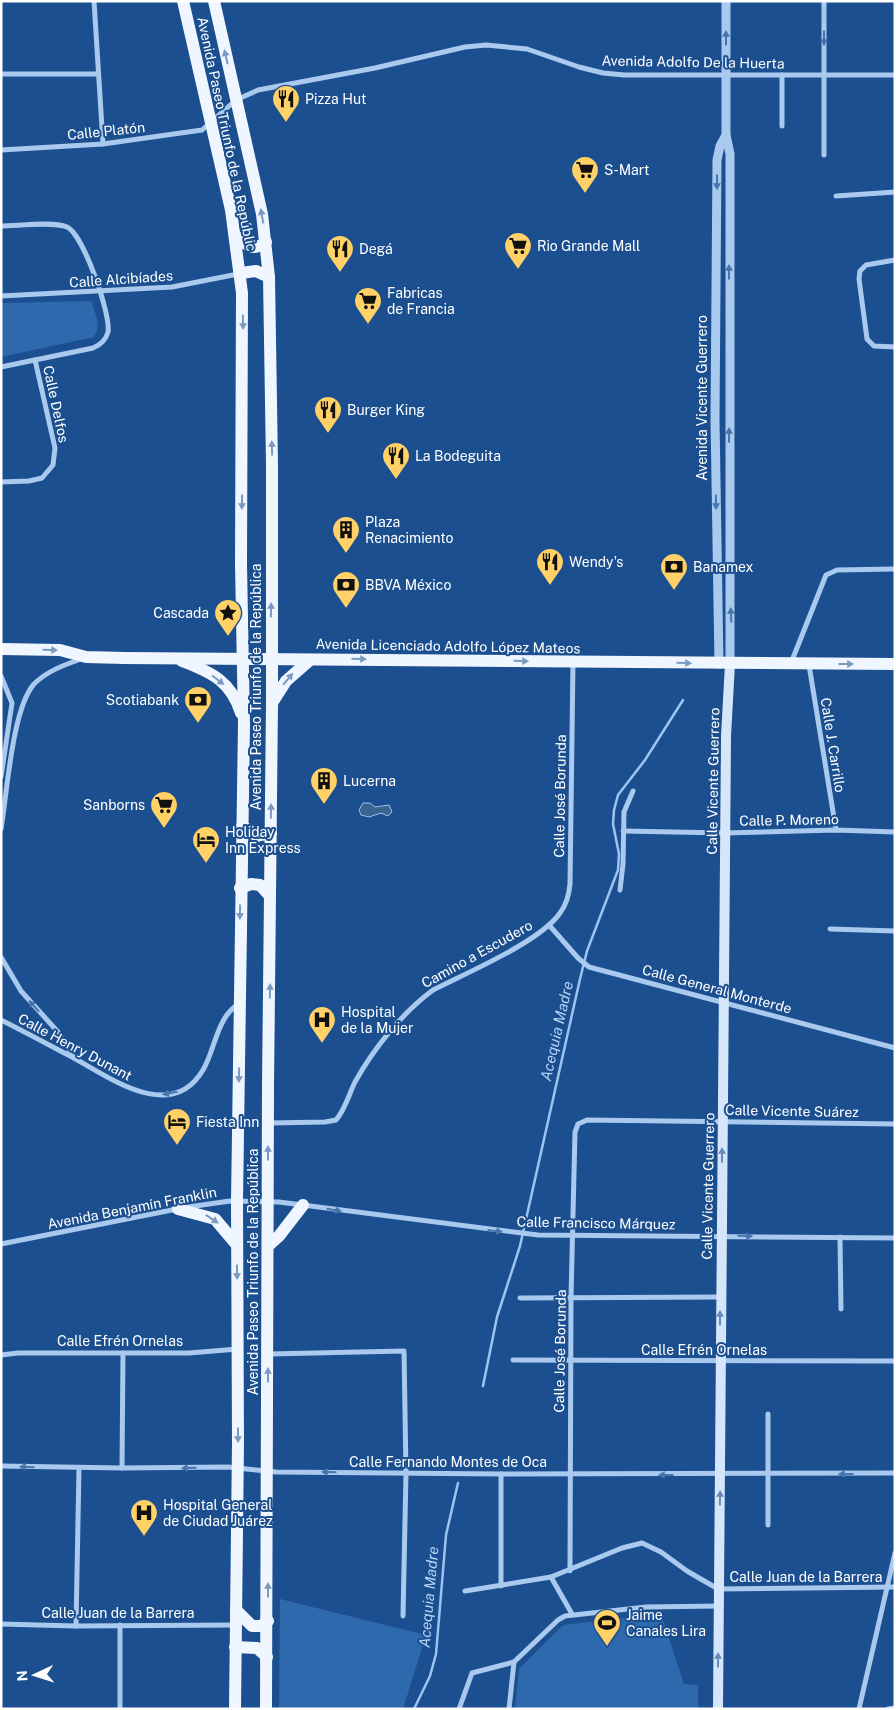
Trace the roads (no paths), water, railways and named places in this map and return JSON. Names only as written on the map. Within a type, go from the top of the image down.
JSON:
[{"type":"main road","name":"Avenida Paseo Triunfo de la Repúblic","points":[[183,1],[236,236],[241,273]]},
{"type":"main road","name":"Avenida Paseo Triunfo de la República","points":[[214,1],[266,242],[269,277],[272,473],[272,703],[266,1709]]},
{"type":"main road","points":[[236,236],[249,247],[254,248],[266,242]]},
{"type":"main road","points":[[241,273],[256,271],[269,277]]},
{"type":"main road","name":"Avenida Paseo Triunfo de la República","points":[[235,1709],[239,1349],[237,1201],[240,888],[244,724],[241,564],[243,357],[241,273]]},
{"type":"main road","name":"Avenida Licenciado Adolfo López Mateos","points":[[1,649],[60,650],[86,657],[895,664]]},
{"type":"main road","points":[[175,658],[202,669],[222,681],[236,698],[244,724]]},
{"type":"main road","points":[[272,703],[286,681],[310,660]]},
{"type":"main road","name":"Calle Vicente Guerrero","points":[[718,1709],[718,1588],[721,1476],[720,1297],[726,833],[725,664]]},
{"type":"main road","points":[[242,826],[257,836],[271,833]]},
{"type":"main road","points":[[240,888],[251,884],[260,885],[270,896]]},
{"type":"main road","points":[[269,1245],[279,1236],[303,1205]]},
{"type":"main road","points":[[178,1209],[215,1220],[237,1245]]},
{"type":"main road","points":[[236,1610],[252,1626],[261,1626],[268,1620]]},
{"type":"main road","points":[[235,1647],[257,1648],[267,1657]]},
{"type":"street","points":[[94,1],[103,144]]},
{"type":"street","name":"Avenida Vicente Guerrero","points":[[725,664],[730,154],[726,135],[726,1]]},
{"type":"street","points":[[824,1],[824,154]]},
{"type":"street","name":"Avenida Adolfo De la Huerta","points":[[211,124],[220,113],[236,100],[258,90],[475,46],[527,49],[603,73],[895,75]]},
{"type":"street","points":[[1,74],[98,74]]},
{"type":"street","points":[[782,75],[782,126]]},
{"type":"street","name":"Calle Platón","points":[[1,150],[103,144],[202,130],[211,124]]},
{"type":"street","name":"Avenida Vicente Guerrero","points":[[725,664],[715,428],[717,178],[720,146],[726,135]]},
{"type":"street","points":[[836,196],[895,192]]},
{"type":"street","name":"Calle Delfos","points":[[1,226],[59,225],[71,229],[80,240],[100,292],[108,326],[108,334],[100,345],[1,366]]},
{"type":"street","points":[[895,260],[866,266],[860,271],[859,279],[867,339],[874,346],[895,347]]},
{"type":"street","name":"Calle Alcibíades","points":[[1,296],[100,292],[190,285],[241,273]]},
{"type":"street","name":"Calle Delfos","points":[[1,482],[29,481],[42,478],[53,465],[55,456],[35,360]]},
{"type":"street","points":[[790,664],[826,575],[837,570],[895,569]]},
{"type":"street","points":[[1,829],[24,701],[36,682],[49,672],[86,657]]},
{"type":"street","name":"Calle José Borunda","points":[[549,925],[559,914],[568,898],[570,884],[573,662]]},
{"type":"street","name":"Calle J. Carrillo","points":[[808,664],[836,830]]},
{"type":"street","points":[[1,676],[12,703],[1,777]]},
{"type":"street","points":[[620,890],[623,864],[624,812],[633,791]]},
{"type":"street","name":"Calle P. Moreno","points":[[623,831],[726,833],[836,830],[895,832]]},
{"type":"street","name":"Calle General Monterde","points":[[549,925],[578,958],[589,967],[895,1048]]},
{"type":"street","name":"Camino a Escudero","points":[[268,1123],[325,1122],[336,1120],[356,1081],[371,1059],[397,1024],[420,999],[433,990],[534,937],[549,925]]},
{"type":"street","points":[[830,930],[895,931]]},
{"type":"street","points":[[1,957],[22,991],[58,1032],[74,1058]]},
{"type":"street","name":"Calle Henry Dunant","points":[[1,1022],[9,1024],[74,1058],[105,1078],[129,1089],[153,1094],[183,1090],[196,1080],[204,1069],[226,1016],[240,1004]]},
{"type":"street","name":"Calle Vicente Suárez","points":[[575,1132],[578,1124],[587,1120],[722,1120],[895,1124]]},
{"type":"street","name":"Calle José Borunda","points":[[570,1571],[570,1361],[575,1132]]},
{"type":"street","name":"Avenida Benjamín Franklin","points":[[1,1244],[178,1209],[237,1201],[268,1202]]},
{"type":"street","name":"Calle Francisco Márquez","points":[[268,1202],[538,1235],[721,1235],[895,1238]]},
{"type":"street","points":[[840,1237],[842,1309]]},
{"type":"street","points":[[520,1298],[720,1297]]},
{"type":"street","name":"Calle Efrén Ornelas","points":[[1,1355],[18,1353],[123,1353],[239,1349]]},
{"type":"street","points":[[269,1354],[404,1351],[406,1473],[403,1616]]},
{"type":"street","points":[[122,1468],[123,1353]]},
{"type":"street","name":"Calle Efrén Ornelas","points":[[513,1360],[895,1361]]},
{"type":"street","points":[[768,1414],[768,1525]]},
{"type":"street","name":"Calle Fernando Montes de Oca","points":[[1,1466],[721,1476],[895,1474]]},
{"type":"street","points":[[76,1626],[79,1468]]},
{"type":"street","points":[[501,1474],[501,1586]]},
{"type":"street","points":[[465,1591],[551,1577],[570,1571],[622,1548],[642,1543],[661,1552],[692,1574],[718,1588]]},
{"type":"street","points":[[859,1709],[895,1553]]},
{"type":"street","points":[[551,1577],[572,1614]]},
{"type":"street","name":"Calle Juan de la Barrera","points":[[718,1588],[895,1587]]},
{"type":"street","points":[[459,1709],[472,1673],[480,1669],[514,1662],[558,1620],[572,1614],[646,1607],[718,1606]]},
{"type":"street","name":"Calle Juan de la Barrera","points":[[1,1624],[76,1626],[235,1625]]},
{"type":"street","points":[[120,1625],[120,1709]]},
{"type":"street","points":[[509,1709],[514,1662]]},
{"type":"street","points":[[888,1709],[895,1708]]},
{"type":"waterway","name":"Acequia Madre","points":[[483,1386],[497,1317],[520,1246],[587,951],[618,870],[619,854],[613,824],[618,795],[645,760],[683,700]]},
{"type":"waterway","name":"Acequia Madre","points":[[414,1709],[430,1676],[436,1654],[446,1535],[458,1483]]},
{"type":"place","name":"Pizza Hut","points":[[286,123]]},
{"type":"place","name":"S-Mart","points":[[585,194]]},
{"type":"place","name":"Rio Grande Mall","points":[[518,270]]},
{"type":"place","name":"Degá","points":[[340,273]]},
{"type":"place","name":"Fabricas de Francia","points":[[368,325]]},
{"type":"place","name":"Burger King","points":[[328,434]]},
{"type":"place","name":"La Bodeguita","points":[[396,480]]},
{"type":"place","name":"Plaza Renacimiento","points":[[346,554]]},
{"type":"place","name":"Wendy's","points":[[550,586]]},
{"type":"place","name":"Banamex","points":[[674,591]]},
{"type":"place","name":"BBVA México","points":[[346,609]]},
{"type":"place","name":"Cascada","points":[[228,637]]},
{"type":"place","name":"Scotiabank","points":[[198,724]]},
{"type":"place","name":"Lucerna","points":[[324,805]]},
{"type":"place","name":"Sanborns","points":[[164,829]]},
{"type":"place","name":"Holiday Inn Express","points":[[206,864]]},
{"type":"place","name":"Hospital de la Mujer","points":[[322,1044]]},
{"type":"place","name":"Fiesta Inn","points":[[177,1146]]},
{"type":"place","name":"Hospital General de Ciudad Juárez","points":[[144,1537]]},
{"type":"place","name":"Jaime Canales Lira","points":[[607,1647]]}]
